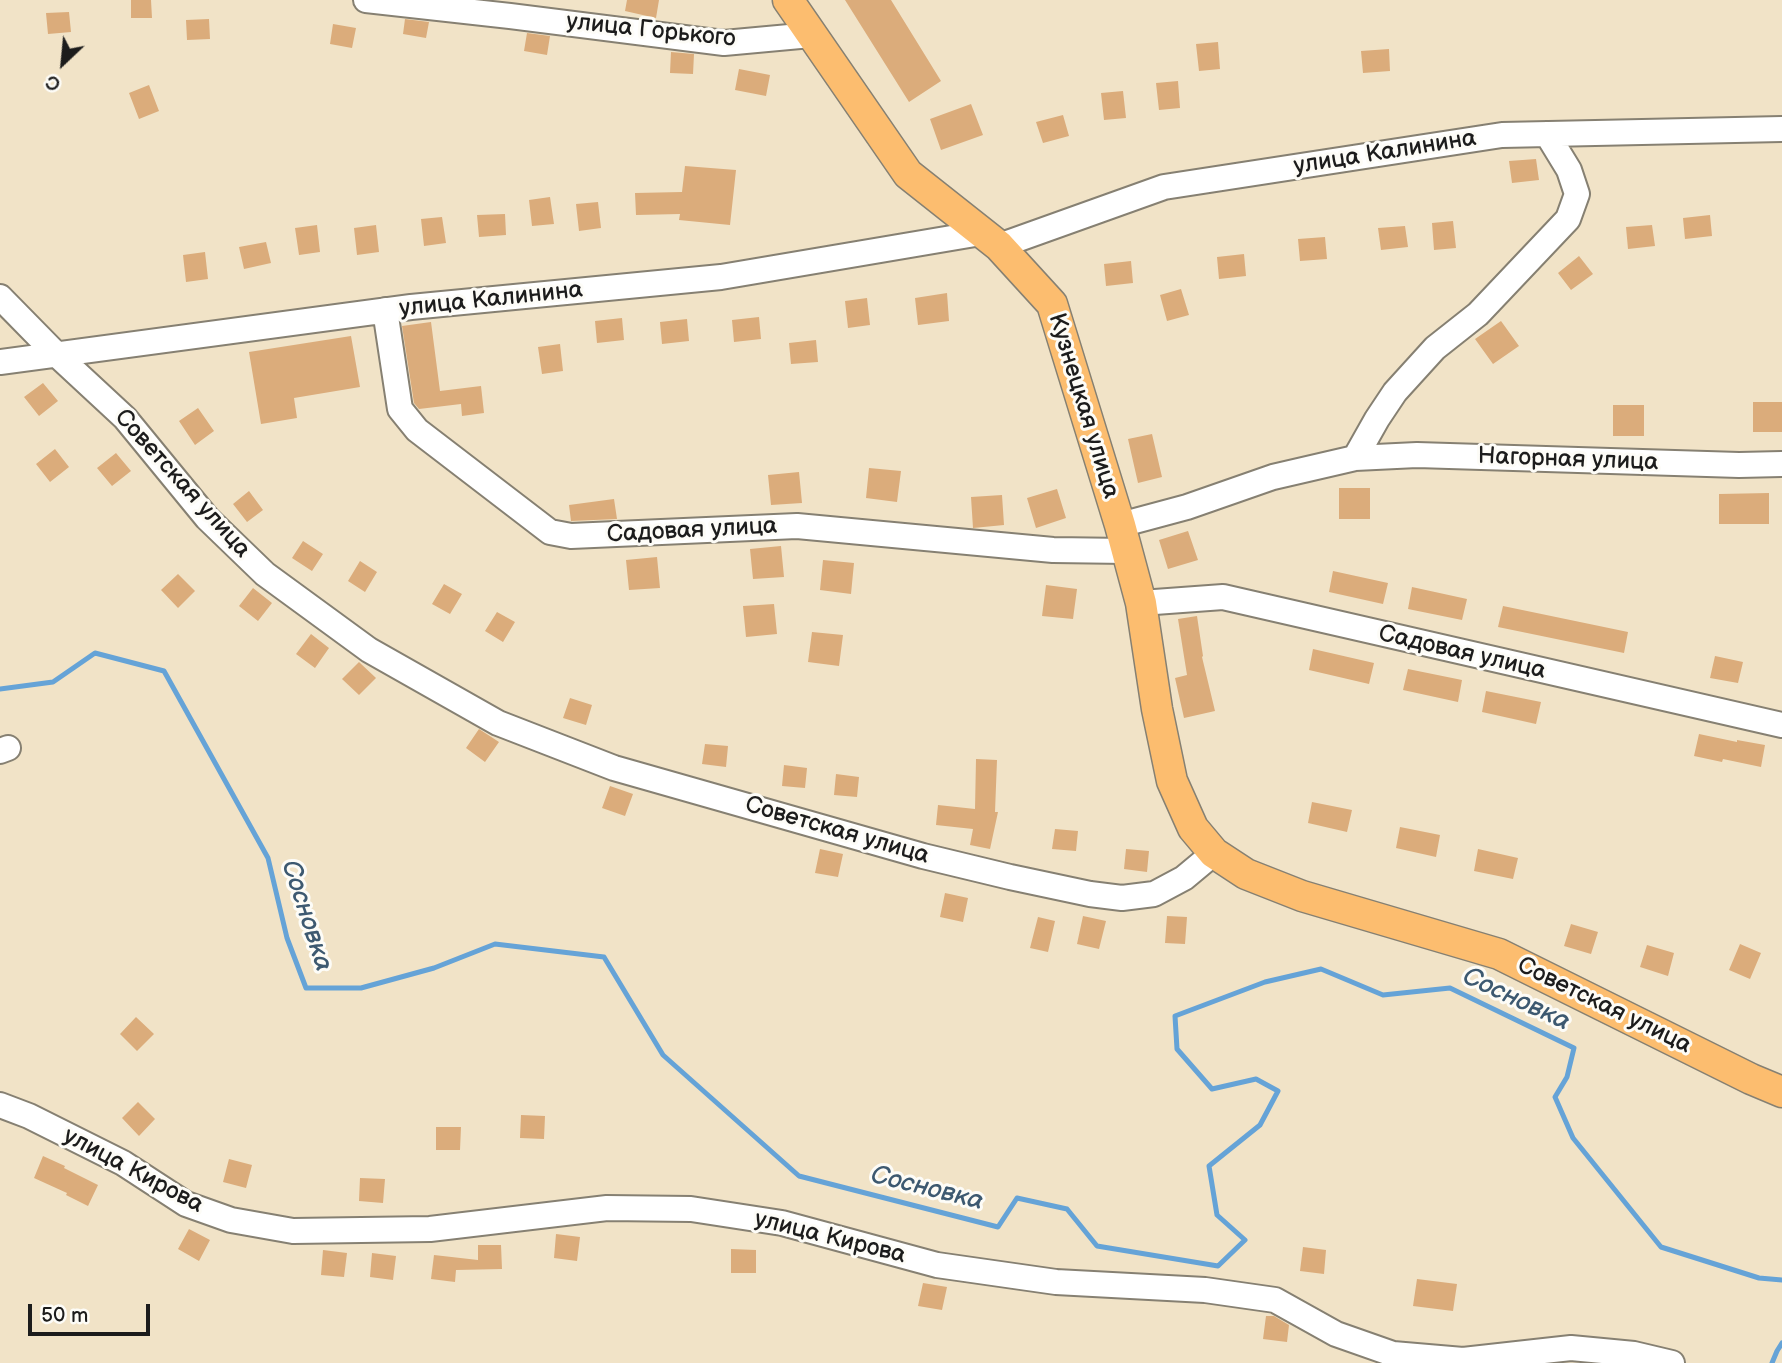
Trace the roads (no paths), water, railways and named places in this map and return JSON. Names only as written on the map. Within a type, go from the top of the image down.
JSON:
[{"type":"main road","name":"Кузнецкая улица","points":[[788,0],[908,174],[990,239],[1052,304],[1124,538],[1141,603],[1157,709],[1172,781],[1193,828],[1214,853]]},
{"type":"main road","name":"Советская улица","points":[[1214,853],[1246,874],[1302,896],[1499,954],[1782,1092]]},
{"type":"street","name":"улица Горького","points":[[366,0],[723,43],[811,35]]},
{"type":"street","name":"улица Калинина","points":[[0,362],[385,310],[721,277],[990,239],[1164,187],[1502,135],[1782,129]]},
{"type":"street","points":[[1354,458],[1395,392],[1435,348],[1478,314],[1568,219],[1577,194],[1569,170],[1548,134]]},
{"type":"street","name":"Советская улица","points":[[0,297],[125,418],[207,518],[265,574],[369,650],[498,723],[614,768],[923,856],[1090,894],[1122,898],[1154,894],[1184,878],[1214,853]]},
{"type":"street","name":"Садовая улица","points":[[385,310],[400,409],[418,430],[550,532],[571,537],[797,526],[1053,550],[1124,538]]},
{"type":"street","name":"Нагорная улица","points":[[1124,538],[1186,507],[1273,477],[1354,458],[1418,455],[1782,464]]},
{"type":"street","name":"Садовая улица","points":[[1141,603],[1223,597],[1782,725]]},
{"type":"street","name":"улица Кирова","points":[[0,1105],[29,1116],[122,1163],[186,1203],[232,1220],[293,1231],[430,1229],[607,1208],[691,1209],[782,1223],[937,1265],[1056,1282],[1205,1290],[1275,1300],[1336,1335],[1393,1354],[1463,1360],[1571,1348],[1634,1354],[1672,1363]]},
{"type":"waterway","name":"Сосновка","points":[[0,689],[53,682],[95,653],[164,671],[268,858],[287,938],[306,988],[361,988],[434,968],[495,944],[604,957],[663,1055],[799,1176],[998,1227],[1017,1198],[1067,1209],[1097,1246],[1218,1266],[1245,1240],[1217,1215],[1209,1166],[1260,1125],[1278,1091],[1256,1079],[1212,1089],[1177,1049],[1175,1016],[1265,982],[1321,969],[1383,995],[1450,988],[1574,1048],[1567,1077],[1555,1097],[1573,1138],[1661,1247],[1759,1278],[1782,1280]]},
{"type":"waterway","name":"Сосновка","points":[[1772,1363],[1782,1343]]}]
